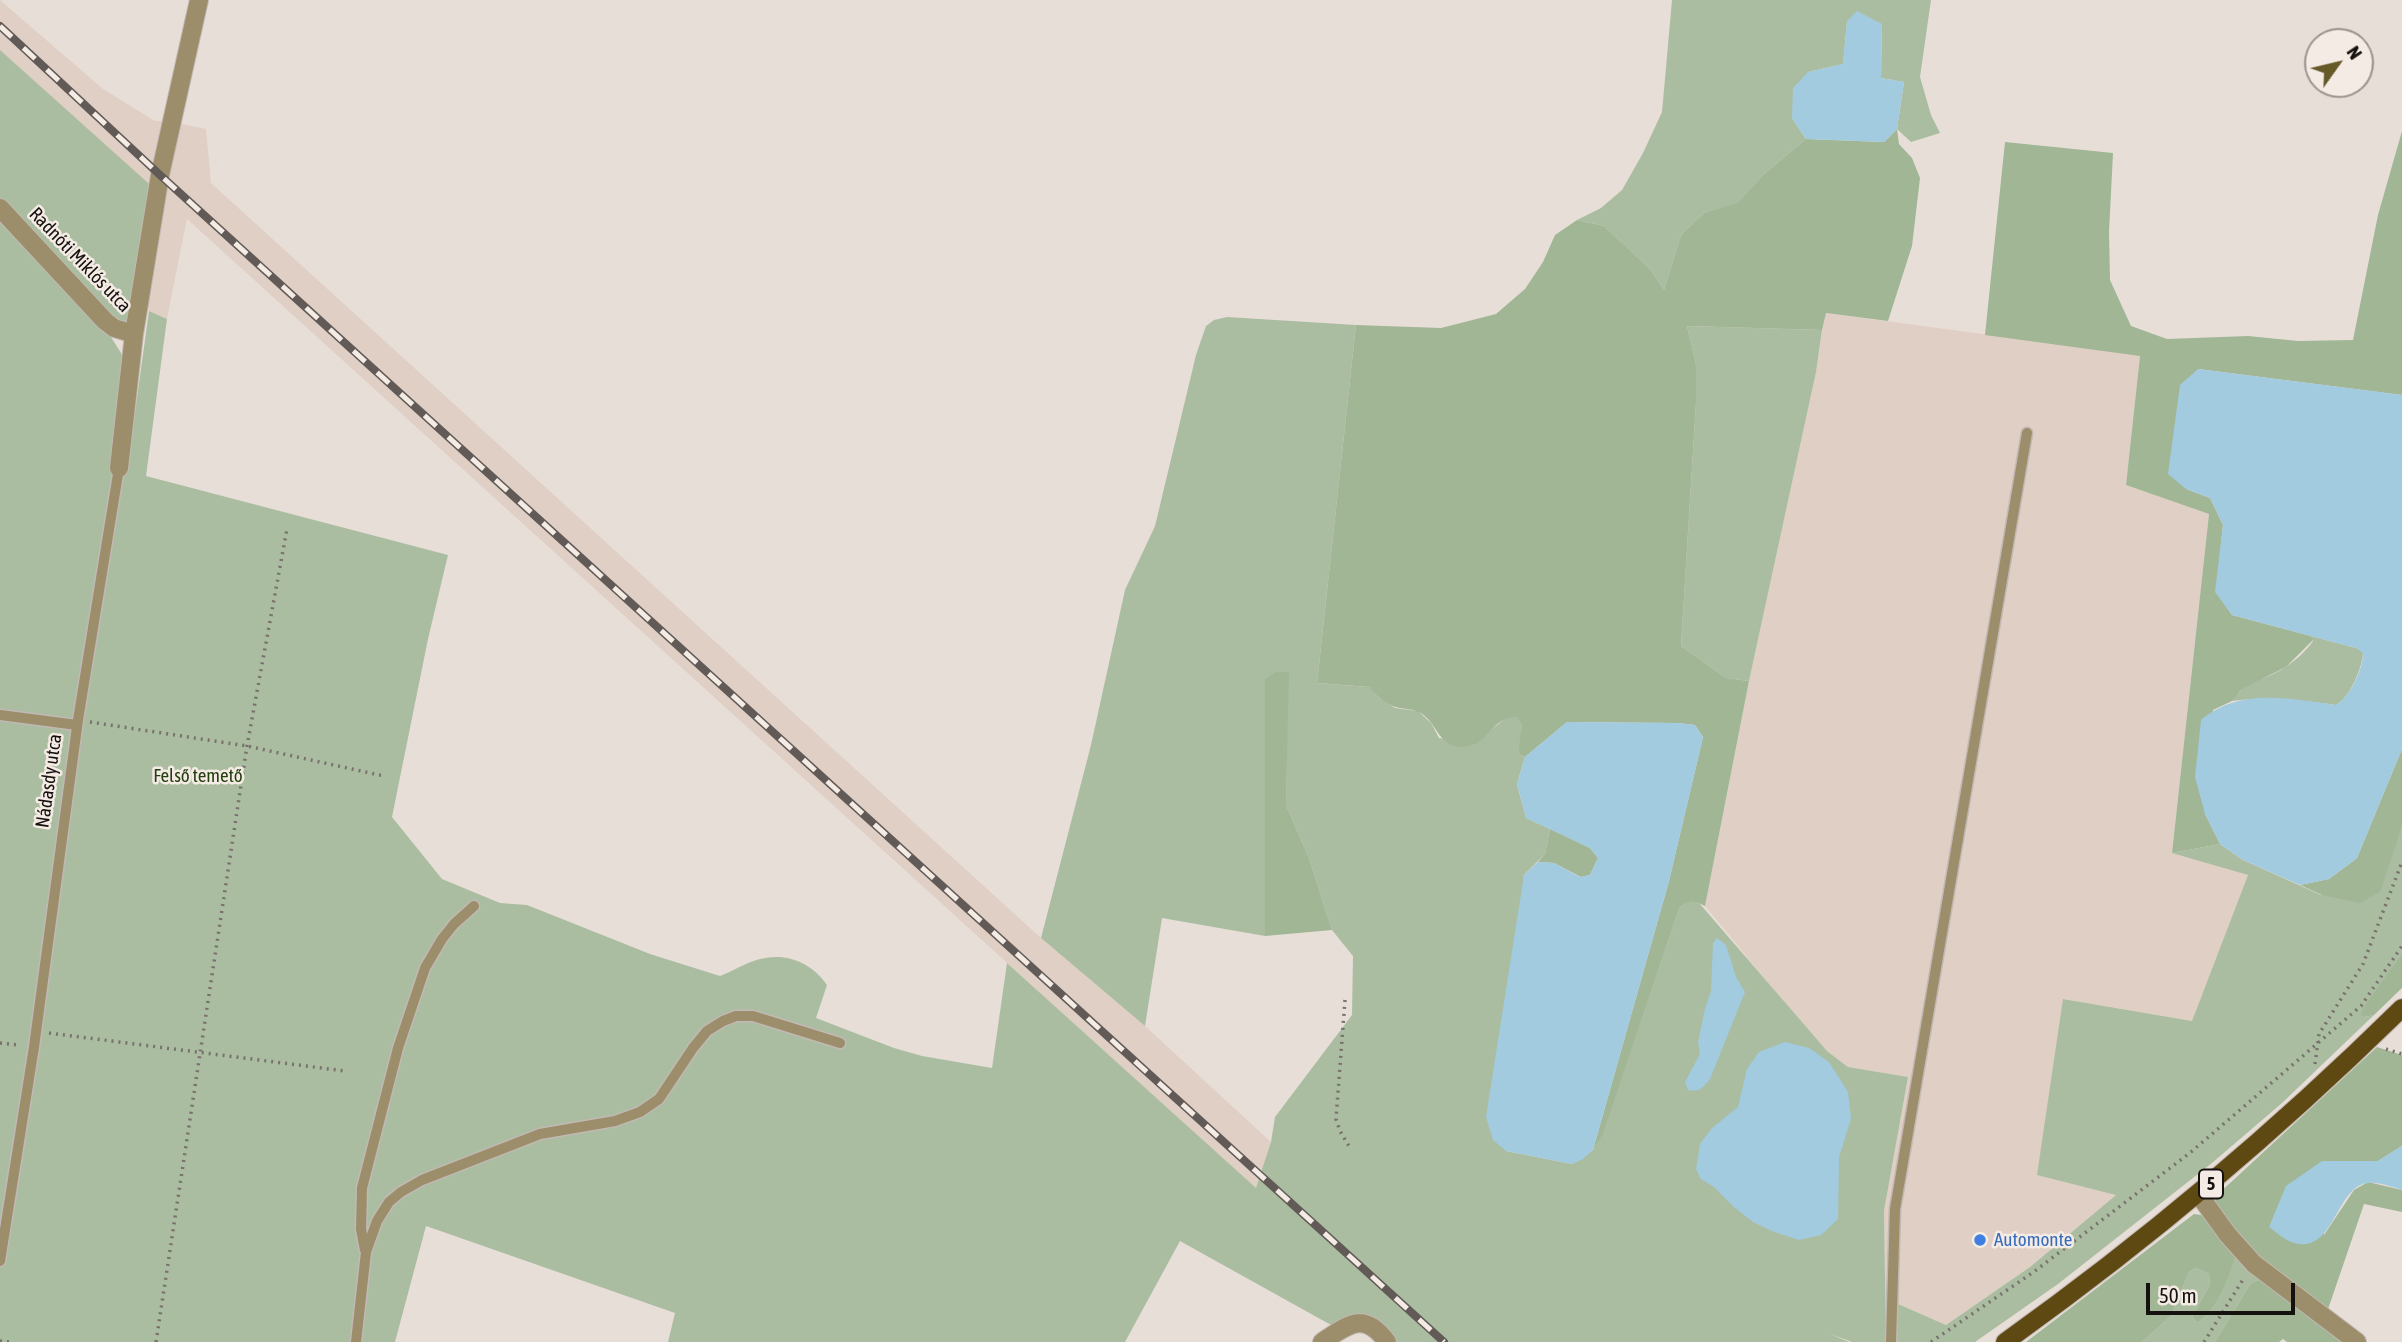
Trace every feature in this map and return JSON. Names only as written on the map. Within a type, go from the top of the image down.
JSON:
[{"type":"main road","name":"5","points":[[2005,1342],[2199,1195],[2313,1095],[2402,1008]]},
{"type":"street","name":"Nádasdy utca","points":[[118,468],[134,334],[160,175],[199,0]]},
{"type":"street","name":"Radnóti Miklós utca","points":[[0,208],[105,321],[114,328],[134,334]]},
{"type":"street","points":[[2199,1195],[2228,1235],[2254,1264],[2357,1342]]},
{"type":"street","points":[[1322,1342],[1347,1326],[1361,1322],[1374,1327],[1387,1342]]},
{"type":"lane","points":[[1891,1342],[1895,1209],[2028,433]]},
{"type":"lane","name":"Nádasdy utca","points":[[0,1261],[37,1031],[78,723],[118,468]]},
{"type":"lane","points":[[0,715],[78,723]]},
{"type":"lane","points":[[366,1252],[361,1230],[362,1188],[398,1048],[425,968],[442,939],[474,906]]},
{"type":"lane","points":[[355,1342],[366,1252],[377,1221],[389,1202],[401,1192],[422,1180],[540,1134],[615,1121],[640,1112],[659,1099],[693,1048],[708,1031],[737,1016],[753,1016],[840,1044]]},
{"type":"path","points":[[156,1342],[247,746],[286,529]]},
{"type":"path","points":[[78,723],[247,746],[384,776]]},
{"type":"path","points":[[2313,1095],[2319,1034],[2363,964],[2402,862]]},
{"type":"path","points":[[1931,1342],[2035,1271],[2181,1160],[2361,1006],[2402,946]]},
{"type":"path","points":[[1345,1000],[1336,1119],[1350,1148]]},
{"type":"path","points":[[37,1031],[345,1071]]},
{"type":"path","points":[[2204,1342],[2254,1264]]},
{"type":"path","points":[[0,1341],[10,1342]]},
{"type":"shaded area","points":[[0,0],[103,89],[155,121],[206,129],[211,183],[1041,938],[1145,1026],[1271,1142],[1425,1342],[187,219],[167,319],[119,298],[136,173],[0,50]]},
{"type":"shaded area","points":[[1825,313],[2140,355],[2126,485],[2209,514],[2172,852],[2248,875],[2192,1021],[2064,999],[2117,1194],[2030,1267],[1946,1325],[1898,1304],[1897,1342],[1886,1342],[1884,1211],[1908,1077],[1848,1067],[1827,1051],[1705,906],[1749,681],[1816,372]]},
{"type":"green space","points":[[1672,0],[1931,0],[1920,77],[1931,115],[1940,133],[1911,142],[1897,129],[1904,82],[1881,78],[1882,24],[1847,22],[1843,64],[1808,72],[1792,118],[1806,139],[1764,174],[1738,204],[1704,213],[1681,235],[1664,290],[1650,269],[1604,226],[1577,220],[1601,208],[1622,190],[1662,112]]},
{"type":"green space","points":[[0,50],[157,191],[128,322],[106,317],[0,202]]},
{"type":"green space","points":[[1897,129],[1899,144],[1912,158],[1920,178],[1912,246],[1888,321],[1826,313],[1822,330],[1687,326],[1696,364],[1696,403],[1681,646],[1726,678],[1749,681],[1705,906],[1691,902],[1679,909],[1603,1134],[1593,1150],[1669,881],[1703,737],[1695,725],[1677,723],[1567,722],[1525,757],[1520,755],[1522,724],[1516,717],[1503,720],[1478,742],[1460,747],[1445,741],[1424,715],[1391,705],[1379,698],[1369,687],[1317,683],[1356,325],[1441,328],[1496,314],[1525,289],[1543,262],[1555,235],[1577,220],[1604,226],[1650,269],[1664,290],[1681,235],[1704,213],[1738,203],[1764,174],[1806,139],[1884,142]]},
{"type":"green space","points":[[2402,131],[2402,395],[2198,369],[2186,489],[2210,498],[2223,525],[2216,592],[2232,615],[2311,636],[2313,640],[2286,667],[2250,685],[2240,691],[2232,701],[2213,710],[2205,814],[2220,844],[2172,853],[2209,514],[2126,485],[2140,356],[1985,335],[2005,142],[2113,153],[2109,232],[2110,280],[2131,326],[2167,339],[2248,336],[2298,341],[2353,340],[2378,215]]},
{"type":"green space","name":"Felső temető","points":[[0,214],[101,321],[126,361],[127,470],[149,311],[167,319],[146,476],[448,555],[392,817],[442,879],[500,903],[527,905],[650,954],[720,976],[750,962],[770,957],[798,961],[814,971],[827,985],[816,1018],[922,1056],[992,1068],[1007,963],[1256,1188],[1271,1142],[1275,1117],[1352,1015],[1353,956],[1332,930],[1309,858],[1286,805],[1288,673],[1265,679],[1265,936],[1162,918],[1145,1026],[1041,938],[1091,745],[1125,590],[1155,526],[1196,355],[1206,326],[1214,320],[1227,317],[1356,325],[1317,683],[1369,687],[1379,698],[1395,708],[1418,711],[1431,723],[1439,738],[1474,744],[1508,716],[1516,717],[1522,723],[1520,755],[1525,757],[1517,784],[1526,818],[1550,829],[1545,854],[1524,875],[1506,1151],[1572,1164],[1593,1150],[1603,1133],[1679,909],[1687,902],[1695,901],[1827,1051],[1848,1067],[1908,1077],[1884,1211],[1886,1342],[1852,1342],[1830,1334],[1849,1342],[1382,1342],[1369,1325],[1340,1330],[1180,1241],[1125,1342],[668,1342],[675,1313],[426,1226],[395,1342],[0,1342]]},
{"type":"green space","points":[[1687,326],[1822,330],[1816,372],[1749,681],[1726,678],[1681,646],[1696,403],[1696,364]]},
{"type":"green space","points":[[2311,636],[2363,652],[2361,666],[2354,682],[2341,702],[2336,705],[2271,699],[2232,701],[2243,689],[2278,672],[2296,659],[2313,641]]},
{"type":"green space","points":[[1276,672],[1289,672],[1286,805],[1309,858],[1332,930],[1265,936],[1265,679]]},
{"type":"green space","points":[[2402,749],[2402,827],[2380,892],[2360,903],[2322,895],[2300,885],[2329,879],[2357,858]]},
{"type":"green space","points":[[2402,827],[2402,953],[2364,1017],[2374,1015],[2282,1103],[2212,1163],[2058,1284],[1975,1342],[1897,1342],[1898,1304],[1946,1325],[2030,1267],[2116,1195],[2037,1175],[2063,999],[2192,1021],[2248,875],[2172,853],[2220,844],[2243,860],[2321,895],[2392,853]]},
{"type":"green space","points":[[1550,829],[1590,848],[1598,858],[1590,875],[1581,877],[1554,863],[1538,862],[1545,854]]},
{"type":"green space","points":[[2402,953],[2402,988],[2374,1015],[2364,1017],[2361,1014],[2364,1007]]},
{"type":"green space","points":[[2377,1047],[2402,1055],[2402,1146],[2378,1161],[2322,1161],[2324,1235],[2354,1190],[2368,1182],[2402,1190],[2402,1212],[2364,1204],[2326,1315],[2268,1272],[2215,1211],[2215,1197]]},
{"type":"green space","points":[[2194,1214],[2209,1216],[2238,1252],[2217,1301],[2205,1317],[2197,1323],[2192,1317],[2210,1284],[2209,1274],[2196,1268],[2189,1272],[2171,1316],[2142,1342],[2026,1342]]},
{"type":"green space","points":[[2238,1252],[2263,1278],[2250,1284],[2215,1342],[2142,1342],[2171,1316],[2189,1272],[2196,1268],[2209,1274],[2210,1284],[2192,1317],[2197,1323],[2205,1317],[2222,1291]]},
{"type":"green space","points":[[2263,1278],[2349,1342],[2287,1342],[2283,1339],[2279,1342],[2215,1342],[2250,1284]]},
{"type":"water","points":[[1857,11],[1882,24],[1881,78],[1904,82],[1897,129],[1884,142],[1806,139],[1792,118],[1793,88],[1808,72],[1843,64],[1847,21]]},
{"type":"water","points":[[2198,369],[2402,395],[2402,749],[2357,858],[2329,879],[2300,885],[2243,860],[2220,844],[2205,814],[2195,777],[2201,720],[2232,703],[2249,699],[2283,698],[2336,705],[2355,682],[2363,659],[2363,653],[2356,648],[2232,615],[2215,592],[2223,525],[2210,498],[2186,489],[2168,474],[2180,385]]},
{"type":"water","points":[[1567,722],[1677,723],[1695,725],[1703,737],[1669,881],[1593,1150],[1572,1164],[1506,1151],[1493,1140],[1486,1117],[1524,875],[1538,862],[1554,863],[1580,877],[1590,875],[1598,858],[1590,848],[1526,818],[1517,784],[1525,757]]},
{"type":"water","points":[[1717,938],[1726,945],[1736,977],[1745,992],[1710,1079],[1703,1087],[1692,1091],[1688,1090],[1685,1082],[1700,1054],[1698,1042],[1711,991],[1713,943]]},
{"type":"water","points":[[1785,1042],[1809,1048],[1829,1062],[1848,1092],[1851,1119],[1839,1157],[1838,1219],[1821,1235],[1799,1240],[1753,1222],[1714,1187],[1701,1179],[1696,1169],[1700,1144],[1712,1128],[1738,1107],[1747,1069],[1759,1052]]},
{"type":"water","points":[[2402,1146],[2402,1190],[2373,1183],[2357,1187],[2348,1196],[2325,1232],[2315,1241],[2303,1244],[2287,1240],[2269,1227],[2286,1186],[2322,1161],[2378,1161]]},
{"type":"railway","points":[[0,26],[160,175],[1444,1342]]},
{"type":"place","name":"Automonte","points":[[1980,1240]]}]
